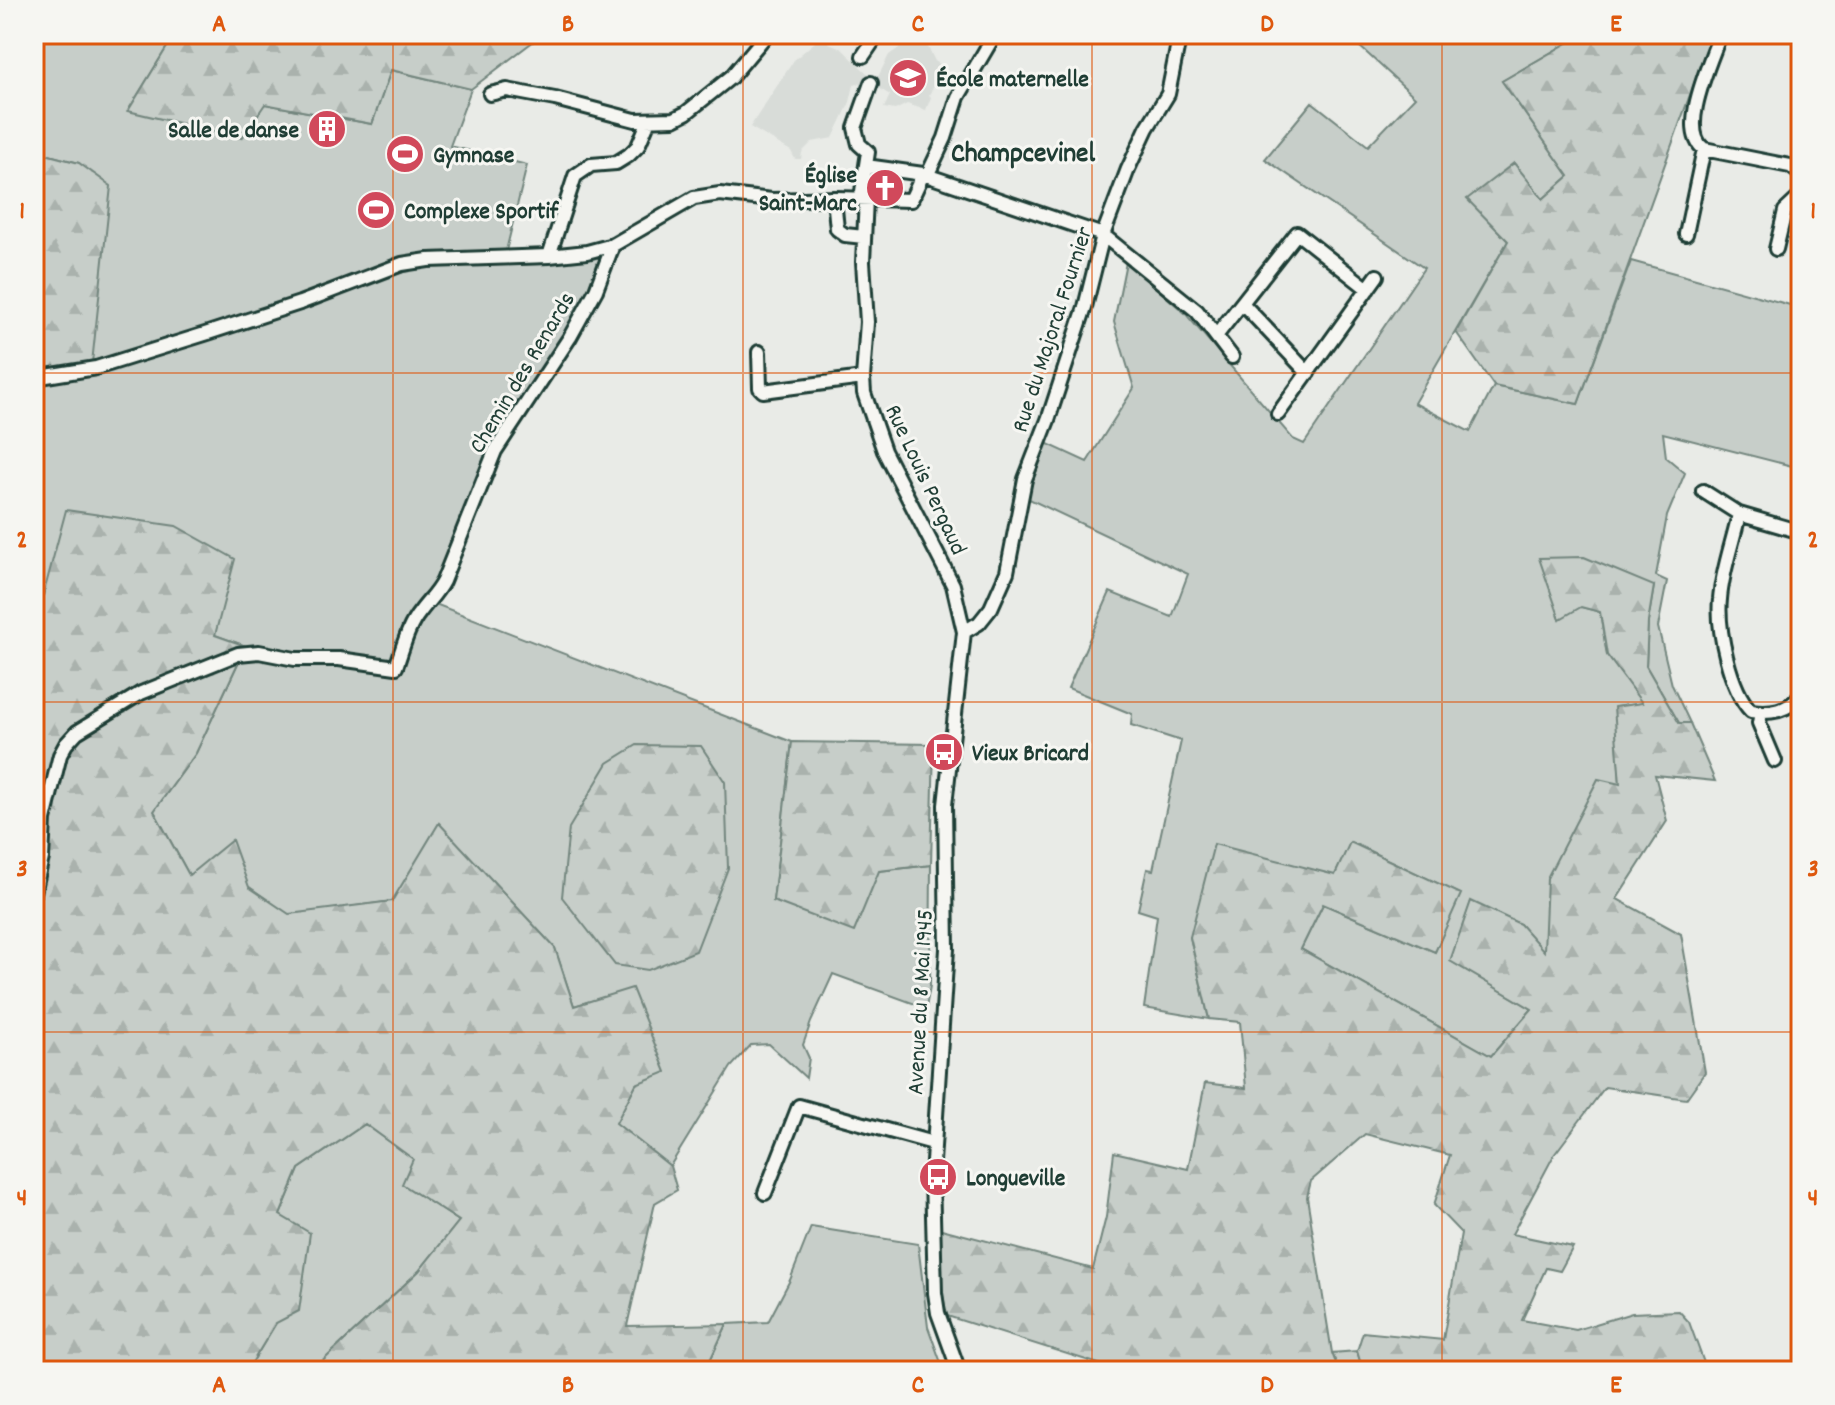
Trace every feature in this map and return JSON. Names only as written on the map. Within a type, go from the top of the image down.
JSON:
[{"type":"street","points":[[490,94],[507,90],[635,120],[674,119],[731,77],[767,34]]},
{"type":"street","points":[[863,56],[878,34]]},
{"type":"street","points":[[34,378],[96,368],[258,317],[402,264],[428,260],[549,256],[587,252],[613,245],[694,198],[706,195],[772,200],[911,200],[945,138],[958,97],[995,34]]},
{"type":"street","name":"Rue du Majoral Fournier","points":[[964,632],[979,623],[991,608],[1007,572],[1025,479],[1085,307],[1103,235],[1128,169],[1147,128],[1168,94],[1180,34]]},
{"type":"street","points":[[1720,34],[1694,118],[1696,141],[1704,149],[1790,166],[1801,174]]},
{"type":"street","points":[[871,83],[855,128],[859,144],[868,152],[866,166],[925,175],[1103,235],[1197,311],[1232,357]]},
{"type":"street","points":[[549,256],[575,176],[591,165],[616,163],[629,155],[638,146],[649,120]]},
{"type":"street","points":[[1686,234],[1704,149]]},
{"type":"street","name":"Rue Louis Pergaud","points":[[866,166],[864,393],[884,451],[947,572],[964,632]]},
{"type":"street","points":[[1776,249],[1785,211],[1801,196]]},
{"type":"street","points":[[834,198],[837,229],[845,235],[864,237]]},
{"type":"street","points":[[1216,336],[1297,233],[1368,289]]},
{"type":"street","name":"Chemin des Renards","points":[[34,893],[42,858],[44,820],[60,755],[77,732],[141,693],[238,654],[259,652],[295,659],[339,659],[396,667],[409,629],[443,581],[495,451],[570,337],[596,290],[613,245]]},
{"type":"street","points":[[1278,414],[1377,276]]},
{"type":"street","points":[[1242,303],[1308,373]]},
{"type":"street","points":[[759,352],[760,388],[763,391],[863,378]]},
{"type":"street","points":[[1703,491],[1739,514],[1801,532]]},
{"type":"street","points":[[1739,514],[1720,598],[1732,680],[1743,703],[1751,711],[1777,711],[1792,706],[1801,696]]},
{"type":"street","name":"Avenue du 8 Mai 1945","points":[[959,1371],[938,1313],[932,1232],[933,1143],[947,949],[945,805],[964,632]]},
{"type":"street","points":[[1761,713],[1759,723],[1775,761]]},
{"type":"street","points":[[765,1193],[799,1106],[933,1143]]},
{"type":"shaded area","points":[[822,36],[841,48],[870,76],[869,81],[854,85],[850,102],[833,138],[812,142],[802,152],[801,159],[795,159],[791,151],[750,127],[794,60]]},
{"type":"shaded area","name":"École maternelle","points":[[909,41],[928,47],[935,61],[944,67],[929,95],[926,110],[907,104],[895,110],[884,108],[890,95],[874,85],[889,55]]},
{"type":"green space","points":[[34,34],[175,34],[128,111],[265,104],[372,124],[391,70],[471,89],[450,146],[527,165],[505,255],[396,259],[271,308],[422,267],[588,256],[621,249],[566,354],[504,445],[435,604],[792,742],[773,901],[879,871],[931,865],[930,986],[926,1008],[833,974],[803,1045],[809,1058],[806,1078],[769,1044],[751,1045],[731,1067],[670,1166],[615,1123],[636,1084],[632,989],[574,1006],[555,948],[439,824],[393,901],[289,915],[249,887],[189,875],[154,811],[196,753],[246,646],[215,635],[43,596],[34,598],[34,373],[79,163],[34,151]]},
{"type":"green space","points":[[175,34],[543,34],[471,89],[391,70],[372,124],[265,104],[242,138],[128,111]]},
{"type":"green space","points":[[1346,34],[1583,34],[1502,81],[1569,176],[1543,199],[1468,199],[1508,241],[1414,403],[1470,432],[1494,386],[1578,404],[1631,261],[1801,308],[1801,410],[1792,466],[1663,433],[1666,457],[1685,473],[1667,516],[1656,576],[1667,581],[1658,627],[1672,685],[1690,723],[1679,723],[1646,666],[1654,586],[1581,607],[1600,612],[1607,655],[1643,703],[1615,707],[1620,784],[1544,952],[1520,924],[1471,902],[1451,961],[1532,1009],[1491,1056],[1301,949],[1323,904],[1435,952],[1460,894],[1351,842],[1335,875],[1190,937],[1209,1019],[1144,1008],[1157,916],[1138,910],[1147,869],[1153,870],[1181,741],[1131,725],[1132,714],[1068,688],[1110,592],[1172,617],[1188,574],[1027,498],[1046,443],[1087,462],[1134,388],[1114,322],[1126,262],[1185,313],[1293,439],[1304,444],[1424,268],[1265,159],[1312,102],[1368,146],[1415,97]]},
{"type":"green space","points":[[1583,34],[1712,34],[1578,404],[1494,386],[1456,332],[1508,241],[1467,199],[1514,163],[1543,199],[1569,176],[1502,81]]},
{"type":"green space","points":[[34,151],[79,163],[111,186],[92,363],[34,373]]},
{"type":"green space","points":[[66,510],[176,526],[235,559],[215,635],[246,646],[196,753],[154,811],[189,875],[232,840],[249,887],[289,914],[392,901],[439,823],[555,948],[574,1006],[632,988],[666,1072],[636,1084],[616,1123],[670,1166],[677,1190],[655,1203],[627,1326],[727,1324],[705,1371],[312,1371],[419,1271],[459,1221],[402,1184],[413,1159],[365,1124],[299,1169],[280,1215],[310,1233],[299,1311],[276,1323],[247,1371],[34,1371],[34,598],[43,596]]},
{"type":"green space","points":[[1584,557],[1654,586],[1646,666],[1679,723],[1690,723],[1715,781],[1655,775],[1667,821],[1617,899],[1681,934],[1705,1072],[1686,1099],[1605,1087],[1554,1155],[1512,1234],[1573,1247],[1560,1271],[1546,1268],[1522,1320],[1576,1330],[1632,1313],[1679,1311],[1689,1322],[1707,1371],[1363,1371],[1357,1351],[1363,1332],[1443,1340],[1461,1233],[1434,1205],[1450,1155],[1365,1134],[1311,1181],[1307,1197],[1332,1353],[1339,1371],[1121,1371],[947,1316],[938,1270],[938,1228],[1093,1269],[1106,1217],[1114,1152],[1188,1169],[1205,1083],[1246,1088],[1240,1022],[1209,1019],[1190,937],[1214,844],[1335,875],[1350,842],[1461,894],[1435,952],[1323,904],[1301,949],[1491,1056],[1532,1009],[1450,961],[1471,901],[1520,924],[1544,951],[1547,878],[1598,779],[1620,784],[1614,707],[1642,703],[1607,655],[1600,612],[1581,607],[1560,619],[1539,558]]},
{"type":"green space","points":[[792,742],[934,744],[931,865],[879,871],[854,932],[773,901]]},
{"type":"green space","points":[[637,745],[701,746],[725,782],[728,868],[696,951],[648,970],[615,965],[562,897],[569,828],[608,763]]},
{"type":"green space","points":[[365,1124],[414,1159],[403,1184],[459,1221],[419,1271],[312,1371],[247,1371],[276,1323],[280,1215],[299,1169]]},
{"type":"green space","points":[[811,1227],[918,1244],[928,1327],[944,1371],[705,1371],[727,1324],[768,1322],[790,1280]]},
{"type":"green space","points":[[1357,1351],[1363,1371],[1339,1371],[1332,1353]]},
{"type":"place","name":"École maternelle","points":[[908,78]]},
{"type":"place","name":"Salle de danse","points":[[327,129]]},
{"type":"place","name":"Gymnase","points":[[405,154]]},
{"type":"place","name":"Église Saint-Marc","points":[[885,188]]},
{"type":"place","name":"Complexe Sportif","points":[[376,210]]},
{"type":"place","name":"Vieux Bricard","points":[[944,752]]},
{"type":"place","name":"Longueville","points":[[938,1177]]},
{"type":"district","name":"Champcevinel","points":[[1023,151]]}]
